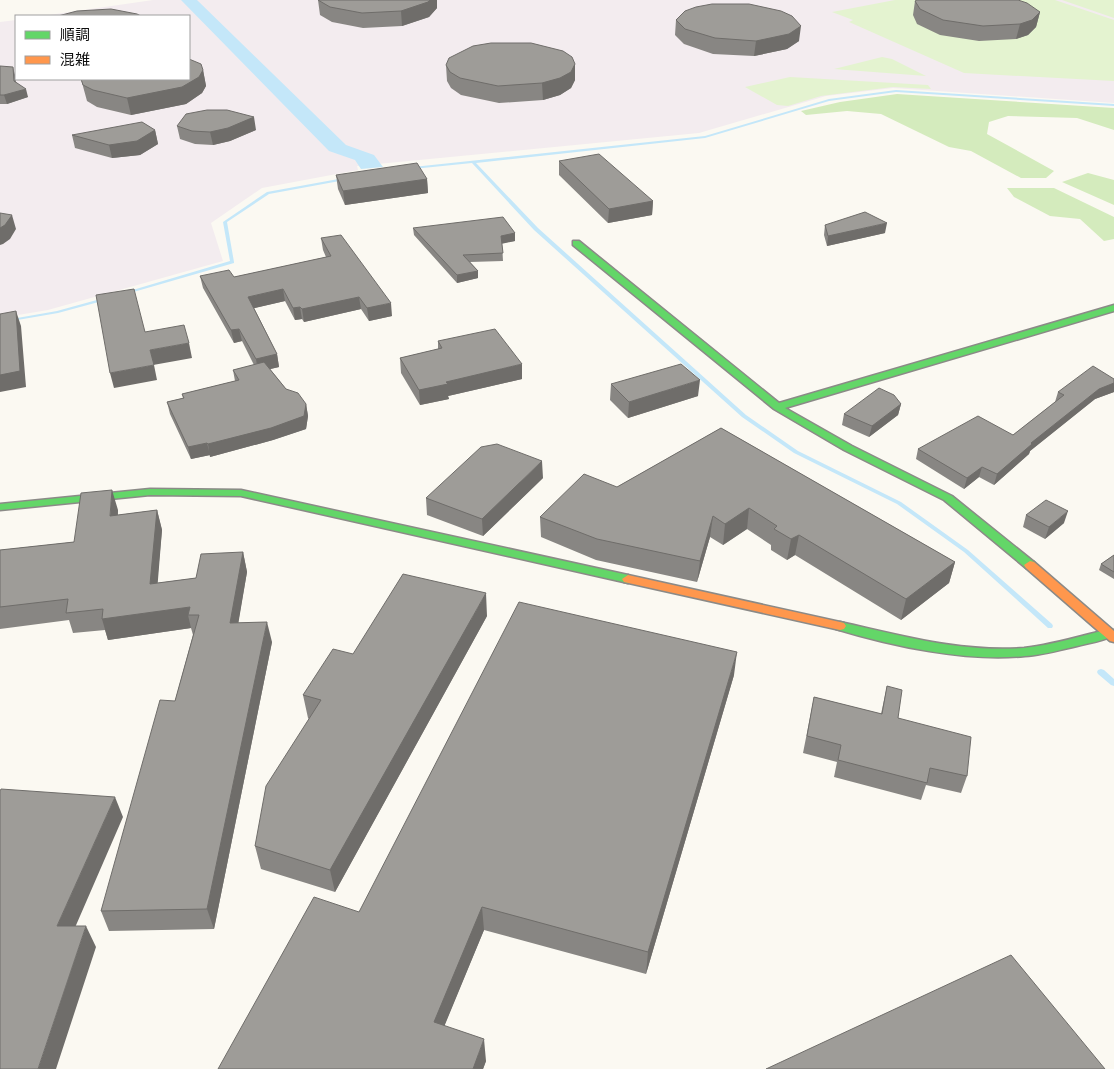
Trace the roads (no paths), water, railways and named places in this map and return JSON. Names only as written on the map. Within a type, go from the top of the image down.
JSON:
[{"type":"street","points":[[576,243],[777,407],[848,448],[948,498],[975,518],[1111,636]]},
{"type":"street","points":[[777,407],[1114,308]]},
{"type":"street","points":[[0,507],[154,490],[199,489],[241,493],[946,649],[990,653],[1025,652],[1111,636]]},
{"type":"water","points":[[181,0],[197,0],[346,145],[374,155],[383,167],[361,169],[355,160],[329,151]]},
{"type":"waterway","points":[[473,162],[705,137],[829,100],[896,91],[1114,105]]},
{"type":"waterway","points":[[413,168],[473,162]]},
{"type":"waterway","points":[[473,162],[536,229],[744,416],[796,452],[899,503],[966,551],[1050,626]]},
{"type":"waterway","points":[[128,292],[232,262],[225,222],[268,193],[344,179]]},
{"type":"waterway","points":[[0,322],[58,312],[104,299]]},
{"type":"waterway","points":[[1101,672],[1114,683]]}]
